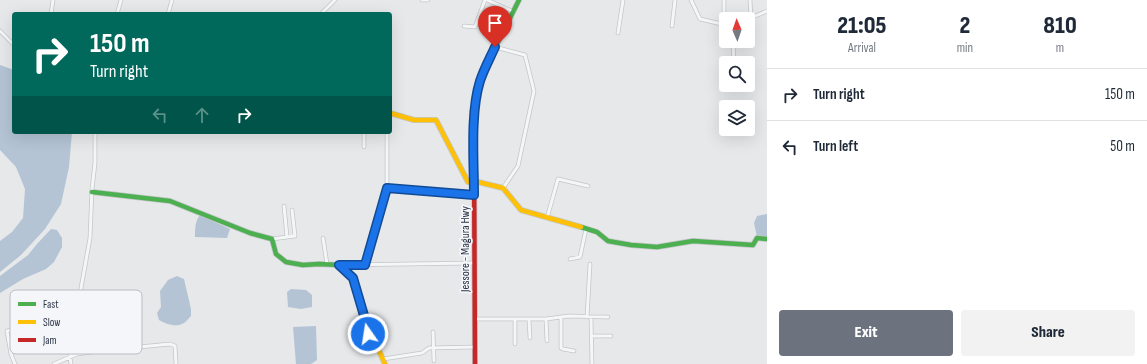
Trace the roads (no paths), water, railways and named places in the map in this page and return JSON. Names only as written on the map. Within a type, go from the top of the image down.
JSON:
[{"type":"main road","name":"Jessore - Magura Hwy","points":[[475,364],[474,135],[476,104],[480,82],[495,47],[519,0]]},
{"type":"main road","points":[[392,114],[414,120],[436,120],[468,182],[474,181],[504,188],[521,210],[597,232],[608,241],[657,247],[693,241],[753,245],[757,238],[767,239]]},
{"type":"main road","points":[[92,192],[170,201],[250,233],[272,239],[276,254],[286,262],[303,265],[339,265],[353,278],[368,334],[376,344],[384,362]]},
{"type":"street","points":[[51,12],[54,0]]},
{"type":"street","points":[[118,12],[121,0]]},
{"type":"street","points":[[169,12],[172,0]]},
{"type":"street","points":[[323,12],[335,0]]},
{"type":"street","points":[[422,0],[428,0]]},
{"type":"street","points":[[464,26],[475,27],[486,0],[514,12]]},
{"type":"street","points":[[618,33],[623,0]]},
{"type":"street","points":[[672,26],[675,0]]},
{"type":"street","points":[[691,0],[700,19],[719,24]]},
{"type":"street","points":[[724,0],[724,12]]},
{"type":"street","points":[[749,12],[750,0]]},
{"type":"street","points":[[755,16],[767,11]]},
{"type":"street","points":[[0,31],[12,43]]},
{"type":"street","points":[[495,47],[525,55],[534,91],[518,166],[504,188]]},
{"type":"street","points":[[81,290],[90,238],[95,163],[95,134]]},
{"type":"street","points":[[364,134],[364,147]]},
{"type":"street","points":[[365,265],[387,188],[386,134]]},
{"type":"street","points":[[547,218],[558,179],[588,186]]},
{"type":"street","points":[[387,188],[474,195]]},
{"type":"street","points":[[284,206],[286,237]]},
{"type":"street","points":[[272,239],[295,236],[292,210]]},
{"type":"street","points":[[570,258],[580,257],[586,229]]},
{"type":"street","points":[[323,238],[327,264]]},
{"type":"street","points":[[339,265],[475,263]]},
{"type":"street","points":[[590,264],[589,317],[592,336],[592,364]]},
{"type":"street","points":[[475,320],[529,320],[560,317],[608,317]]},
{"type":"street","points":[[560,317],[561,348],[563,350],[574,351]]},
{"type":"street","points":[[546,319],[547,341]]},
{"type":"street","points":[[515,320],[515,344]]},
{"type":"street","points":[[529,320],[530,338]]},
{"type":"street","points":[[10,331],[8,331],[10,342]]},
{"type":"street","points":[[433,332],[434,361]]},
{"type":"street","points":[[592,336],[611,336]]},
{"type":"street","points":[[142,347],[170,344],[175,346],[176,364]]},
{"type":"street","points":[[384,362],[422,353],[429,348],[475,347]]},
{"type":"street","points":[[12,354],[15,364]]},
{"type":"street","points":[[70,354],[71,364]]},
{"type":"street","points":[[54,364],[77,354]]},
{"type":"water","points":[[0,65],[12,69],[12,134],[72,134],[69,167],[61,204],[45,229],[21,255],[0,272],[0,241],[12,232],[23,218],[25,189],[16,167],[0,150]]},
{"type":"water","points":[[767,214],[767,237],[757,237],[754,223],[757,216]]},
{"type":"water","points":[[200,215],[230,229],[227,238],[195,237],[196,222]]},
{"type":"water","points":[[51,229],[57,230],[62,238],[62,247],[54,262],[46,269],[23,279],[0,293],[0,276],[28,255]]},
{"type":"water","points":[[177,276],[184,279],[191,309],[191,316],[184,323],[174,325],[159,320],[157,313],[161,307],[160,291],[168,280]]},
{"type":"water","points":[[291,289],[306,290],[312,295],[312,307],[301,309],[288,307],[287,292]]},
{"type":"water","points":[[316,326],[317,360],[311,364],[296,364],[293,327]]}]
